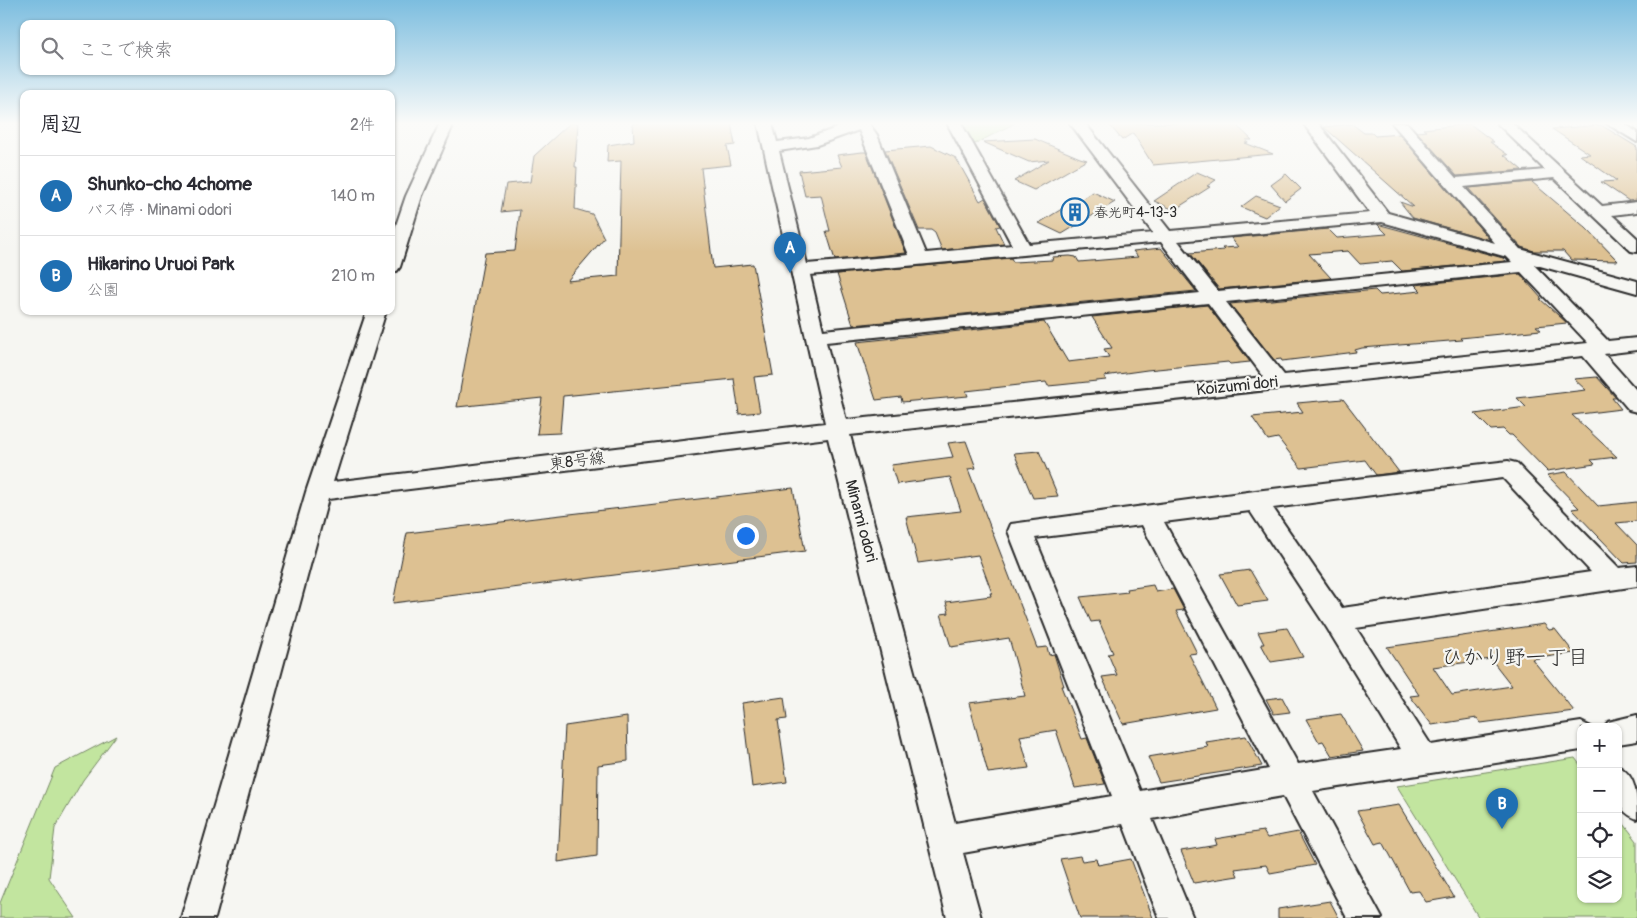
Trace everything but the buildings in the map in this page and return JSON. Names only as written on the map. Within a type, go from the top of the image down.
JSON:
[{"type":"street","points":[[395,255],[414,196],[428,166]]},
{"type":"street","name":"Minami odori","points":[[776,166],[837,429],[946,840],[964,918]]},
{"type":"street","points":[[882,166],[919,259]]},
{"type":"street","points":[[977,166],[1023,249]]},
{"type":"street","points":[[1112,166],[1278,381]]},
{"type":"street","points":[[1343,166],[1382,217]]},
{"type":"street","points":[[1437,166],[1521,260],[1596,349],[1637,404]]},
{"type":"street","points":[[1550,166],[1637,247]]},
{"type":"street","points":[[1452,182],[1558,173]]},
{"type":"street","points":[[1598,211],[1637,207]]},
{"type":"street","points":[[800,270],[1382,217],[1521,260],[1637,287]]},
{"type":"street","points":[[815,337],[1214,297],[1521,260]]},
{"type":"street","points":[[198,918],[318,492],[376,315]]},
{"type":"street","name":"Koizumi dori","points":[[837,429],[1637,344]]},
{"type":"street","name":"東8号線","points":[[318,492],[837,429]]},
{"type":"street","points":[[1176,918],[1020,531],[1508,469],[1625,578]]},
{"type":"street","points":[[1256,500],[1336,620],[1424,760]]},
{"type":"street","points":[[1148,514],[1365,918]]},
{"type":"street","points":[[1336,620],[1625,578]]},
{"type":"street","points":[[1622,730],[1637,728]]},
{"type":"street","points":[[946,840],[1290,780],[1577,737]]},
{"type":"street","points":[[1622,785],[1637,804]]},
{"type":"green space","points":[[116,736],[83,780],[55,828],[49,878],[76,918],[0,918],[0,903],[55,768]]},
{"type":"green space","points":[[1575,758],[1577,761],[1577,903],[1622,903],[1622,821],[1637,841],[1637,918],[1479,918],[1397,786]]},
{"type":"place","name":"春光町4-13-3","points":[[1075,212]]},
{"type":"place","name":"Shunko-cho 4chome","points":[[790,273]]},
{"type":"place","name":"Hikarino Uruoi Park","points":[[1502,829]]},
{"type":"district","name":"ひかり野一丁目","points":[[1515,657]]}]
